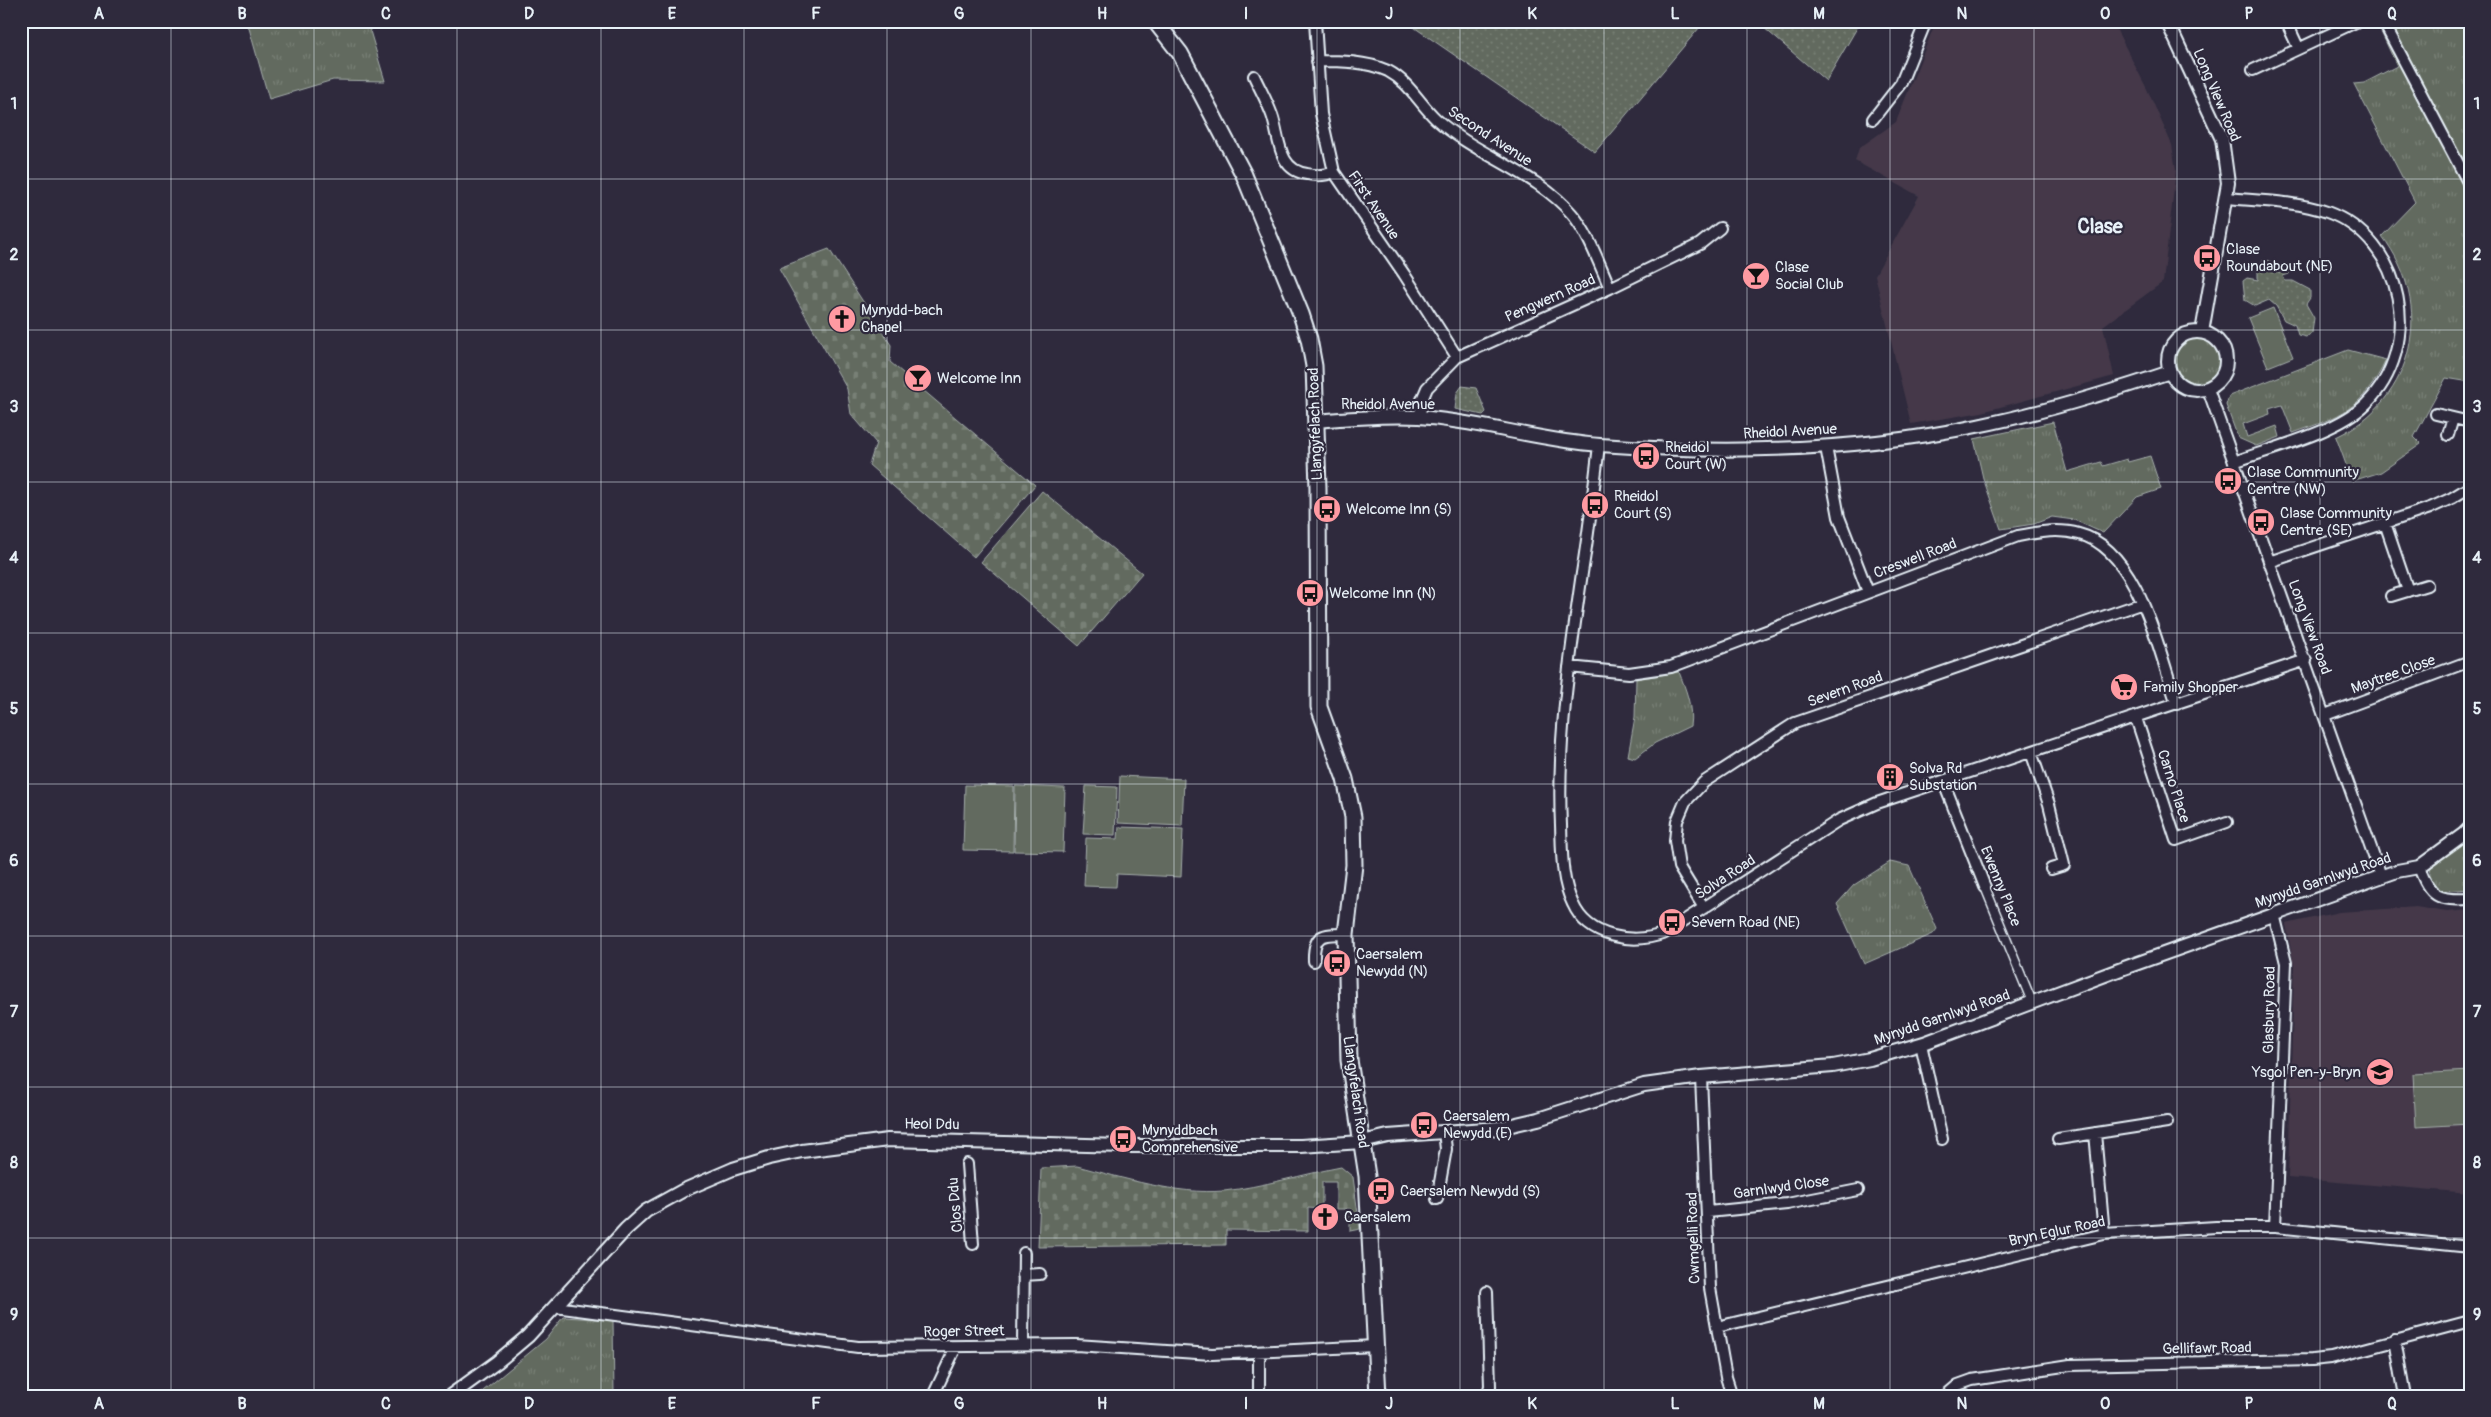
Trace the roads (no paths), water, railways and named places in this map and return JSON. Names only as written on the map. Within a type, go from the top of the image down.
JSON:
[{"type":"main road","name":"Llangyfelach Road","points":[[1155,21],[1180,53],[1244,175],[1301,314],[1309,339],[1314,366],[1318,488],[1319,707],[1345,779],[1353,817],[1355,841],[1346,934],[1348,1060],[1367,1176],[1378,1396]]},
{"type":"street","name":"First Avenue","points":[[1315,21],[1321,114],[1334,172],[1404,274],[1456,357]]},
{"type":"street","points":[[1873,119],[1901,82],[1926,21]]},
{"type":"street","name":"Long View Road","points":[[2167,21],[2222,139],[2228,183],[2202,332]]},
{"type":"street","points":[[2286,21],[2298,47]]},
{"type":"street","points":[[2253,70],[2298,47],[2358,21]]},
{"type":"street","points":[[2383,21],[2470,186]]},
{"type":"street","name":"Second Avenue","points":[[1317,60],[1352,61],[1389,72],[1404,82],[1435,118],[1452,132],[1500,163],[1542,186],[1573,215],[1610,288]]},
{"type":"street","points":[[1254,76],[1272,115],[1280,151],[1290,168],[1302,174],[1326,176],[1334,172]]},
{"type":"street","points":[[2226,198],[2294,205],[2327,212],[2349,223],[2372,242],[2383,256],[2394,278],[2400,300],[2400,325],[2394,359],[2381,386],[2366,404],[2344,421],[2234,462]]},
{"type":"street","name":"Pengwern Road","points":[[1420,417],[1421,402],[1427,388],[1456,357],[1610,288],[1700,244],[1720,228]]},
{"type":"street","points":[[2202,332],[2214,337],[2226,354],[2226,364],[2222,376],[2208,388],[2188,389],[2178,383],[2170,372],[2169,353],[2176,341],[2186,334],[2202,332]]},
{"type":"street","name":"Rheidol Avenue","points":[[1315,421],[1354,418],[1420,417],[1568,442],[1706,451],[1826,447],[1976,427],[2039,412],[2170,372]]},
{"type":"street","name":"Long View Road","points":[[2208,388],[2381,876]]},
{"type":"street","points":[[2436,414],[2470,422]]},
{"type":"street","points":[[2448,435],[2453,418]]},
{"type":"street","name":"Solva Road","points":[[1599,445],[1568,667],[1562,722],[1560,790],[1566,885],[1573,905],[1592,926],[1616,937],[1642,939],[1665,933],[1839,820],[1878,803],[2306,660]]},
{"type":"street","points":[[1826,447],[1839,517],[1868,592]]},
{"type":"street","points":[[2269,562],[2430,508],[2470,487]]},
{"type":"street","points":[[2385,523],[2408,591]]},
{"type":"street","name":"Creswell Road","points":[[1568,667],[1629,674],[1671,667],[2018,536],[2050,530],[2080,534],[2102,545],[2120,561],[2133,581],[2143,604],[2177,704]]},
{"type":"street","points":[[2391,596],[2427,585]]},
{"type":"street","name":"Severn Road","points":[[1704,908],[1679,867],[1675,841],[1677,821],[1685,802],[1704,782],[1795,723],[2143,604]]},
{"type":"street","name":"Maytree Close","points":[[2325,715],[2470,661]]},
{"type":"street","name":"Carno Place","points":[[2136,718],[2176,840],[2227,822]]},
{"type":"street","points":[[2032,752],[2049,804],[2064,865],[2051,869]]},
{"type":"street","name":"Ewenny Place","points":[[1943,781],[2032,1002]]},
{"type":"street","points":[[2470,828],[2419,867],[2431,892],[2442,899],[2470,899]]},
{"type":"street","name":"Mynydd Garnlwyd Road","points":[[1362,1142],[1388,1136],[1499,1128],[1538,1119],[1644,1085],[1701,1077],[1833,1066],[1870,1059],[1921,1044],[2381,876],[2419,867]]},
{"type":"street","name":"Glasbury Road","points":[[2274,914],[2286,963],[2275,1227]]},
{"type":"street","points":[[1314,961],[1313,948],[1320,937],[1326,934],[1346,934]]},
{"type":"street","points":[[1921,1044],[1942,1139]]},
{"type":"street","name":"Cwmgelli Road","points":[[1701,1077],[1710,1288],[1726,1377],[1732,1396]]},
{"type":"street","points":[[2058,1140],[2167,1122]]},
{"type":"street","points":[[1437,1199],[1446,1149],[1444,1132]]},
{"type":"street","points":[[2095,1134],[2104,1234]]},
{"type":"street","name":"Heol Ddu","points":[[450,1396],[497,1362],[528,1336],[626,1229],[646,1211],[684,1190],[733,1169],[802,1151],[888,1140],[1124,1146],[1301,1146],[1362,1142]]},
{"type":"street","name":"Clos Ddu","points":[[967,1164],[973,1244]]},
{"type":"street","name":"Garnlwyd Close","points":[[1708,1212],[1787,1204],[1858,1190]]},
{"type":"street","name":"Bryn Eglur Road","points":[[1717,1327],[2104,1234],[2216,1227],[2275,1227],[2470,1247]]},
{"type":"street","points":[[1023,1344],[1024,1253]]},
{"type":"street","points":[[1023,1274],[1040,1274]]},
{"type":"street","points":[[1487,1292],[1490,1386],[1487,1396]]},
{"type":"street","name":"Roger Street","points":[[555,1307],[858,1347],[1076,1345],[1212,1354],[1375,1346]]},
{"type":"street","name":"Gellifawr Road","points":[[1946,1396],[1958,1385],[1972,1380],[2070,1366],[2331,1358],[2470,1321]]},
{"type":"street","points":[[2395,1340],[2405,1396]]},
{"type":"street","points":[[933,1396],[956,1347]]},
{"type":"street","points":[[1259,1353],[1259,1396]]},
{"type":"place","name":"Clase Roundabout (NE)","points":[[2207,258]]},
{"type":"place","name":"Clase Social Club","points":[[1756,276]]},
{"type":"place","name":"Mynydd-bach Chapel","points":[[842,319]]},
{"type":"place","name":"Welcome Inn","points":[[918,378]]},
{"type":"place","name":"Rheidol Court (W)","points":[[1646,456]]},
{"type":"place","name":"Clase Community Centre (NW)","points":[[2228,481]]},
{"type":"place","name":"Rheidol Court (S)","points":[[1595,505]]},
{"type":"place","name":"Welcome Inn (S)","points":[[1327,509]]},
{"type":"place","name":"Clase Community Centre (SE)","points":[[2261,522]]},
{"type":"place","name":"Welcome Inn (N)","points":[[1310,593]]},
{"type":"place","name":"Family Shopper","points":[[2124,687]]},
{"type":"place","name":"Solva Rd Substation","points":[[1890,777]]},
{"type":"place","name":"Severn Road (NE)","points":[[1672,922]]},
{"type":"place","name":"Caersalem Newydd (N)","points":[[1337,963]]},
{"type":"place","name":"Ysgol Pen-y-Bryn","points":[[2380,1072]]},
{"type":"place","name":"Caersalem Newydd (E)","points":[[1424,1125]]},
{"type":"place","name":"Mynyddbach Comprehensive","points":[[1123,1139]]},
{"type":"place","name":"Caersalem Newydd (S)","points":[[1381,1191]]},
{"type":"place","name":"Caersalem","points":[[1325,1217]]},
{"type":"district","name":"Clase","points":[[2100,226]]}]
